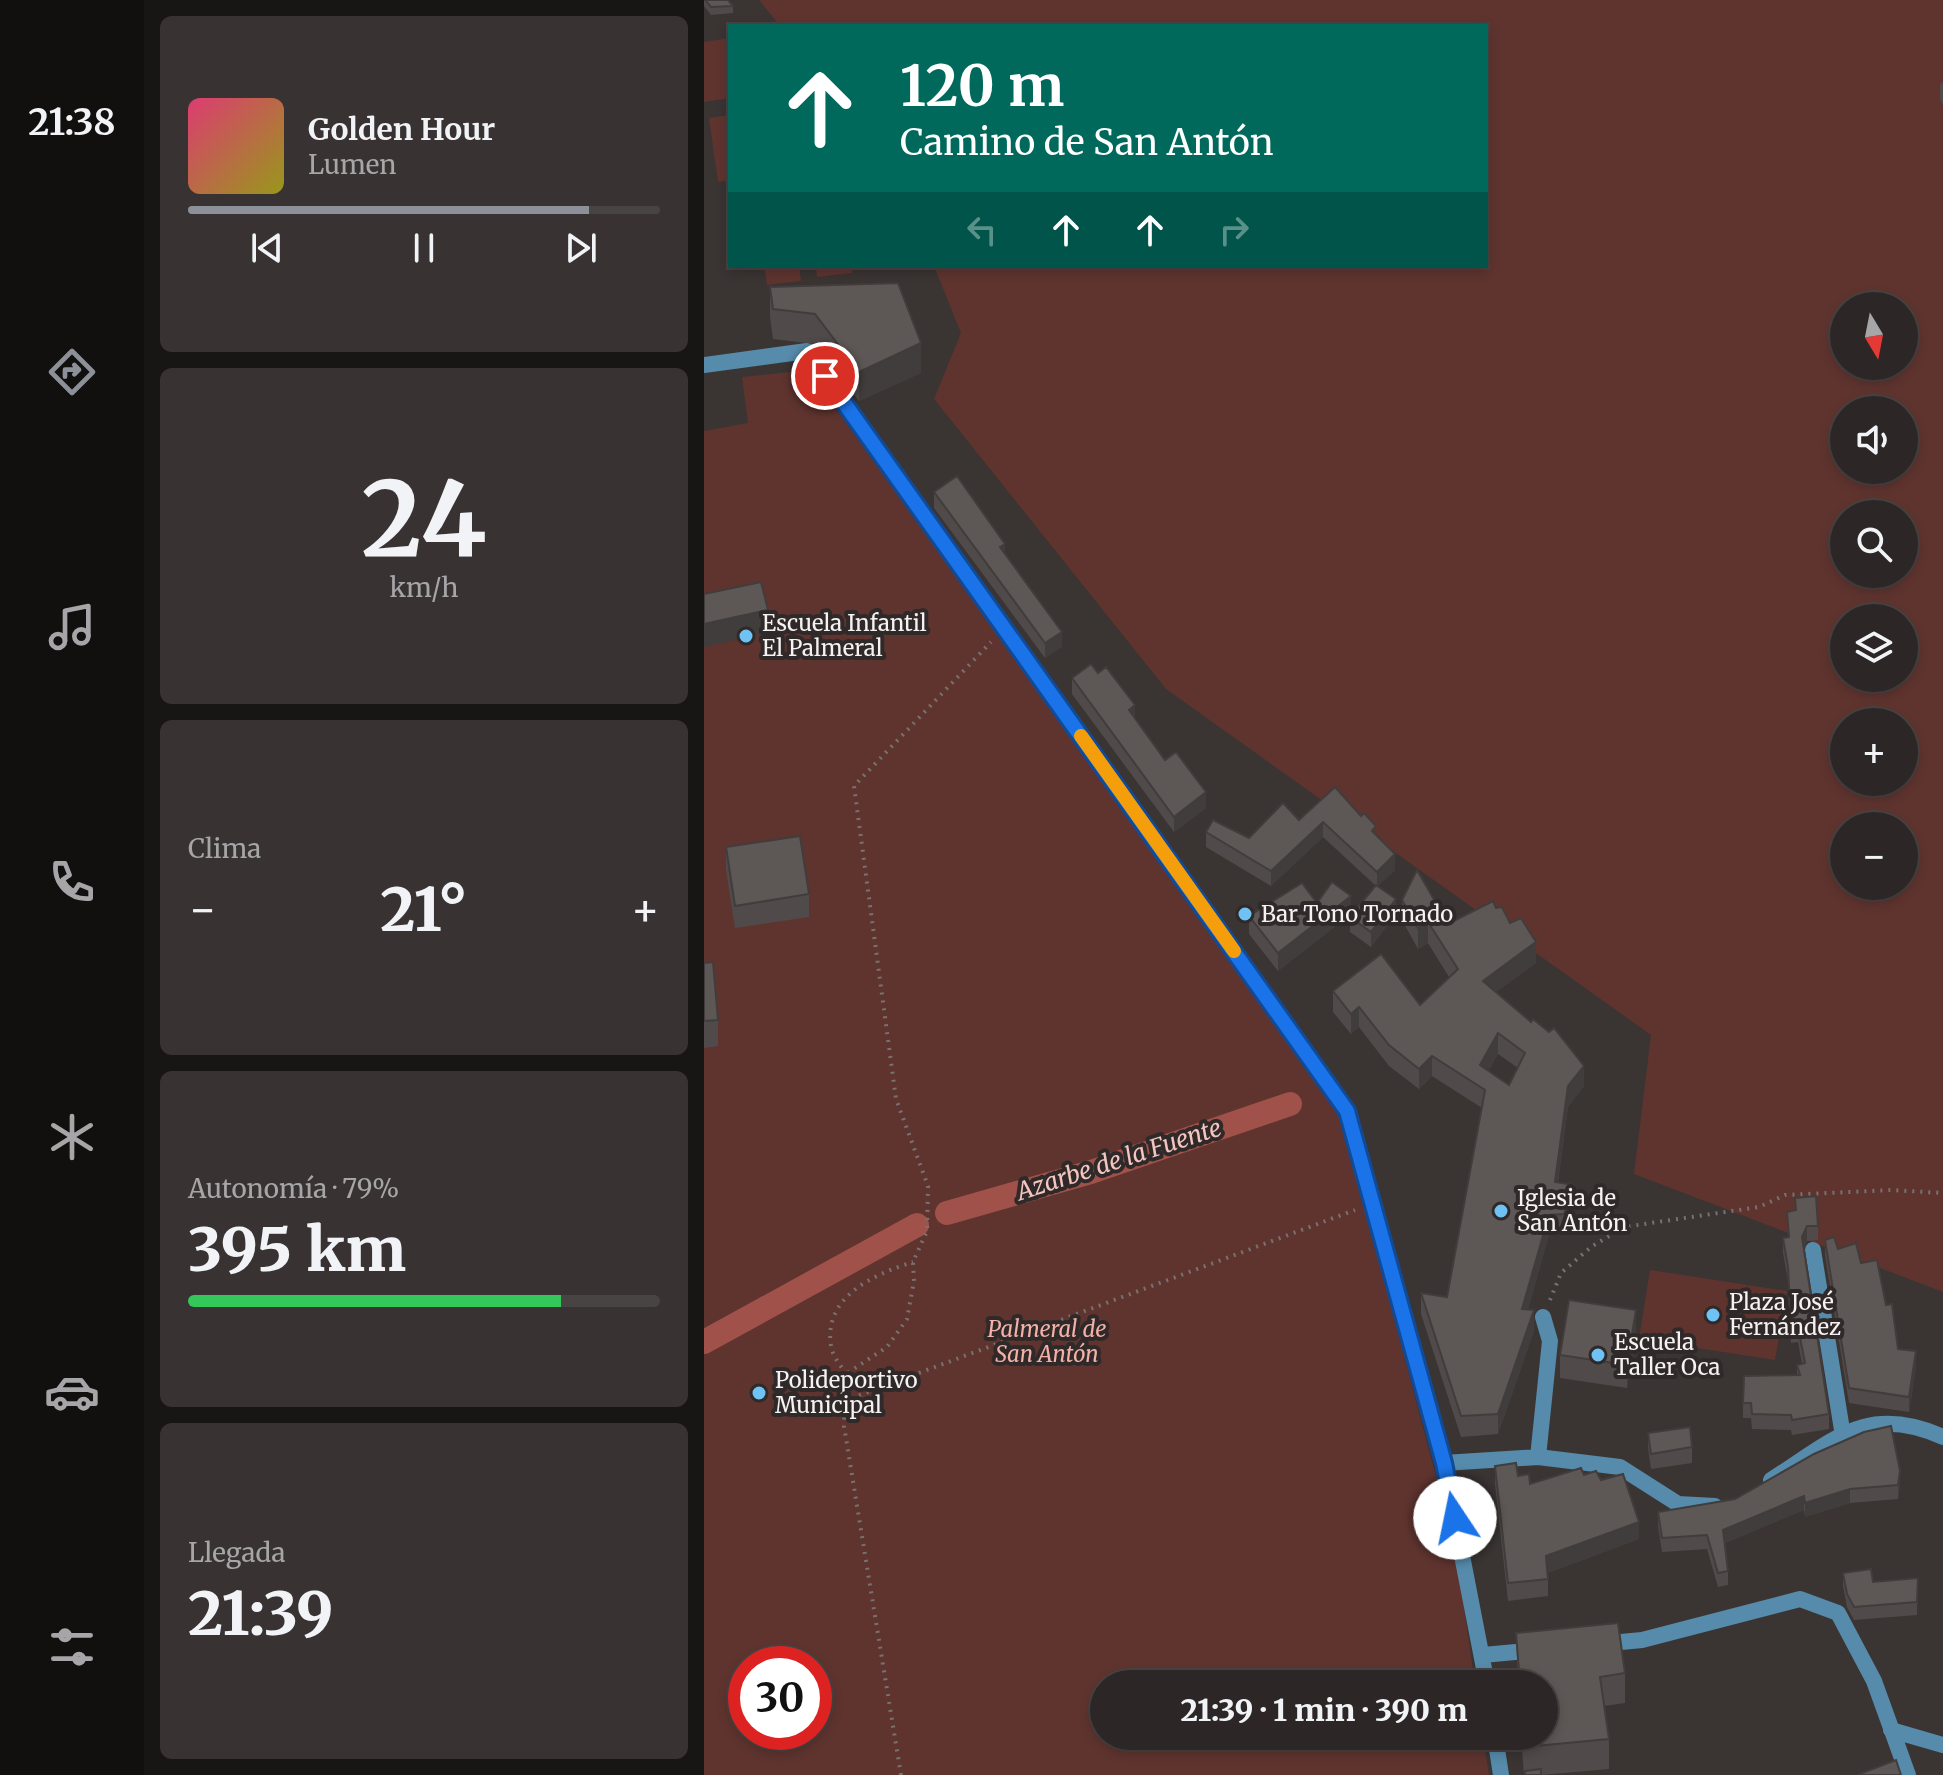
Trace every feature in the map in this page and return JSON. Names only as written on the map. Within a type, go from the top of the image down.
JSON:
[{"type":"street","points":[[704,365],[807,351],[1347,1111],[1444,1463],[1485,1670]]},
{"type":"street","points":[[1813,1250],[1843,1436]]},
{"type":"street","points":[[1538,1457],[1550,1341],[1543,1317]]},
{"type":"street","points":[[1753,1491],[1856,1426],[1879,1422],[1911,1424],[1943,1437]]},
{"type":"street","points":[[1444,1463],[1538,1457],[1620,1467],[1678,1504],[1708,1506],[1731,1503]]},
{"type":"street","points":[[1580,1646],[1642,1640],[1800,1599],[1838,1613],[1874,1681],[1908,1775]]},
{"type":"street","points":[[1483,1655],[1549,1649]]},
{"type":"street","points":[[1891,1730],[1943,1745]]},
{"type":"street","points":[[1497,1750],[1501,1775]]},
{"type":"path","points":[[846,1374],[887,1347],[907,1319],[914,1281],[913,1262],[927,1231],[928,1186],[896,1099],[854,786],[1004,628]]},
{"type":"path","points":[[1543,1317],[1561,1273],[1591,1247],[1624,1227],[1759,1207],[1785,1195],[1891,1190],[1943,1193]]},
{"type":"path","points":[[844,1401],[1360,1208]]},
{"type":"path","points":[[901,1775],[844,1426],[846,1374],[831,1348],[832,1322],[843,1301],[864,1281],[913,1262]]},
{"type":"green space","points":[[759,0],[1943,0],[1943,1292],[1634,1174],[1651,1035],[1166,689],[934,399],[961,333],[935,268],[1488,268],[1488,24],[778,24]]},
{"type":"green space","points":[[728,38],[728,98],[704,102],[704,42]]},
{"type":"green space","points":[[728,115],[728,180],[718,182],[709,118]]},
{"type":"green space","points":[[764,268],[799,268],[801,281],[767,285]]},
{"type":"green space","points":[[816,268],[851,268],[852,273],[817,277]]},
{"type":"green space","name":"Palmeral de San Antón","points":[[808,370],[1339,1110],[1456,1552],[1473,1670],[1090,1670],[1090,1750],[1485,1750],[1489,1775],[704,1775],[704,431],[748,423],[742,377]]},
{"type":"green space","name":"Plaza José Fernández","points":[[1650,1270],[1787,1291],[1775,1360],[1639,1339]]},
{"type":"building","points":[[705,0],[728,0],[733,6],[711,7]]},
{"type":"building","points":[[898,283],[921,343],[859,372],[815,314],[773,309],[770,287]]},
{"type":"building","points":[[957,476],[1005,544],[1000,547],[1062,632],[1045,643],[934,492]]},
{"type":"building","points":[[761,582],[768,610],[704,624],[704,594]]},
{"type":"building","points":[[1091,664],[1098,673],[1106,667],[1135,705],[1129,710],[1165,760],[1176,752],[1206,792],[1174,817],[1072,678]]},
{"type":"building","points":[[1335,787],[1361,816],[1364,813],[1376,826],[1372,831],[1395,854],[1377,872],[1323,822],[1271,871],[1206,832],[1213,820],[1249,838],[1283,803],[1299,820]]},
{"type":"building","points":[[800,836],[809,894],[735,906],[726,847]]},
{"type":"building","points":[[1417,870],[1448,924],[1493,901],[1496,908],[1502,907],[1510,923],[1521,918],[1536,942],[1483,981],[1531,1022],[1533,1019],[1549,1032],[1554,1028],[1584,1066],[1568,1086],[1555,1182],[1574,1185],[1564,1214],[1549,1215],[1522,1309],[1534,1310],[1498,1414],[1461,1416],[1421,1293],[1447,1297],[1485,1090],[1432,1056],[1419,1069],[1389,1045],[1359,1007],[1351,1014],[1333,991],[1381,954],[1420,1005],[1458,969],[1428,922],[1418,928],[1402,900]],"holes":[[[1498,1033],[1525,1053],[1509,1085],[1480,1065]]]},
{"type":"building","points":[[1332,882],[1351,896],[1278,953],[1249,916],[1302,883],[1317,903]]},
{"type":"building","points":[[1376,885],[1396,899],[1371,932],[1350,917]]},
{"type":"building","points":[[713,962],[718,1020],[704,1021],[704,963]]},
{"type":"building","points":[[1816,1196],[1818,1226],[1807,1226],[1802,1237],[1829,1414],[1792,1420],[1791,1415],[1752,1414],[1751,1403],[1743,1403],[1744,1376],[1800,1375],[1797,1365],[1805,1363],[1798,1327],[1791,1328],[1788,1267],[1783,1238],[1789,1237],[1787,1212],[1796,1210],[1795,1198]]},
{"type":"building","points":[[1834,1237],[1838,1249],[1856,1243],[1861,1263],[1877,1260],[1886,1305],[1892,1304],[1898,1349],[1916,1351],[1909,1397],[1849,1388],[1825,1240]]},
{"type":"building","points":[[1569,1300],[1636,1310],[1627,1365],[1560,1355]]},
{"type":"building","points":[[1891,1426],[1900,1471],[1898,1485],[1850,1489],[1805,1503],[1804,1496],[1723,1530],[1728,1571],[1718,1573],[1707,1535],[1662,1538],[1658,1512],[1735,1499],[1814,1454],[1864,1432]]},
{"type":"building","points":[[1690,1427],[1692,1447],[1651,1454],[1648,1433]]},
{"type":"building","points":[[1516,1463],[1518,1476],[1529,1474],[1530,1484],[1581,1468],[1584,1475],[1596,1471],[1601,1480],[1623,1474],[1639,1522],[1546,1556],[1548,1579],[1508,1583],[1495,1466]]},
{"type":"building","points":[[1871,1569],[1873,1582],[1918,1578],[1917,1602],[1854,1607],[1847,1594],[1843,1573]]},
{"type":"building","points":[[1618,1623],[1625,1673],[1600,1677],[1609,1739],[1558,1744],[1558,1670],[1519,1670],[1516,1633]]},
{"type":"building","points":[[1896,1760],[1901,1775],[1857,1775]]},
{"type":"building","points":[[1541,1769],[1541,1775],[1525,1775],[1525,1771]]},
{"type":"waterway","name":"Azarbe de la Fuente","points":[[947,1213],[1091,1172],[1290,1104]]},
{"type":"waterway","name":"Azarbe de la Fuente","points":[[704,1342],[917,1225]]},
{"type":"slow traffic","points":[[1081,736],[1234,951]]},
{"type":"place","name":"Escuela Infantil El Palmeral","points":[[746,636]]},
{"type":"place","name":"Bar Tono Tornado","points":[[1245,914]]},
{"type":"place","name":"Iglesia de San Antón","points":[[1501,1211]]},
{"type":"place","name":"Plaza José Fernández","points":[[1713,1315]]},
{"type":"place","name":"Escuela Taller Oca","points":[[1598,1355]]},
{"type":"place","name":"Polideportivo Municipal","points":[[759,1393]]},
{"type":"route","points":[[825,376],[1347,1111],[1444,1463],[1455,1518]]}]
